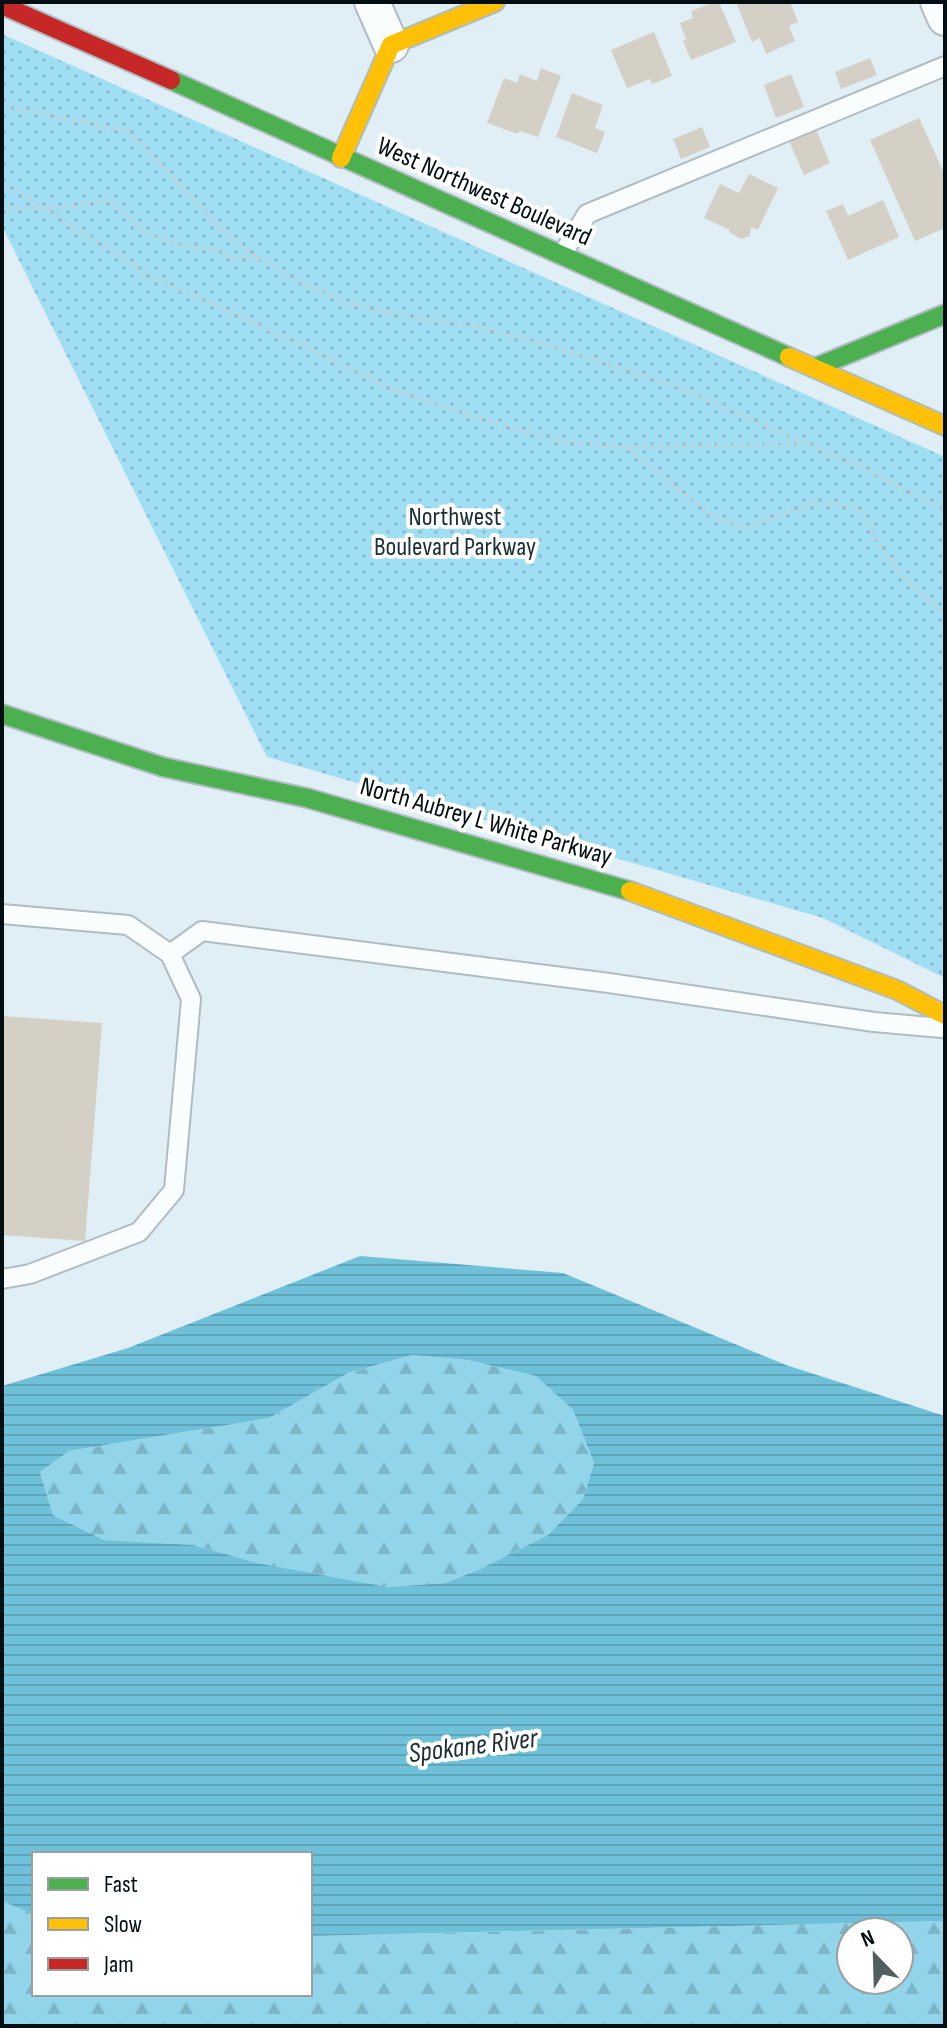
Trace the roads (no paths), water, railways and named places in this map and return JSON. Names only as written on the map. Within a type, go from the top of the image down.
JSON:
[{"type":"street","points":[[372,2],[391,45]]},
{"type":"street","points":[[341,158],[391,45],[495,2]]},
{"type":"street","points":[[938,2],[945,18]]},
{"type":"street","name":"West Northwest Boulevard","points":[[2,5],[945,426]]},
{"type":"street","points":[[814,368],[945,314]]},
{"type":"street","name":"North Aubrey L White Parkway","points":[[2,714],[163,767],[307,798],[609,883],[897,990],[945,1015]]},
{"type":"lane","points":[[562,255],[587,214],[945,66]]},
{"type":"lane","points":[[2,914],[128,925],[170,954],[191,999],[174,1190],[139,1232],[30,1274],[2,1279]]},
{"type":"lane","points":[[170,954],[202,931],[609,983],[874,1022],[945,1028]]},
{"type":"water","name":"Spokane River","points":[[360,1256],[563,1273],[786,1365],[945,1416],[945,1921],[915,1922],[915,1916],[835,1916],[835,1924],[312,1936],[312,1852],[32,1852],[32,1914],[2,1901],[2,1386],[128,1348]],"holes":[[[412,1355],[467,1360],[536,1376],[573,1410],[594,1463],[583,1499],[548,1535],[445,1583],[388,1587],[258,1563],[194,1545],[104,1540],[53,1515],[40,1472],[69,1451],[269,1418],[348,1373]]]},
{"type":"park label","name":"Northwest Boulevard Parkway","points":[[455,532]]}]
